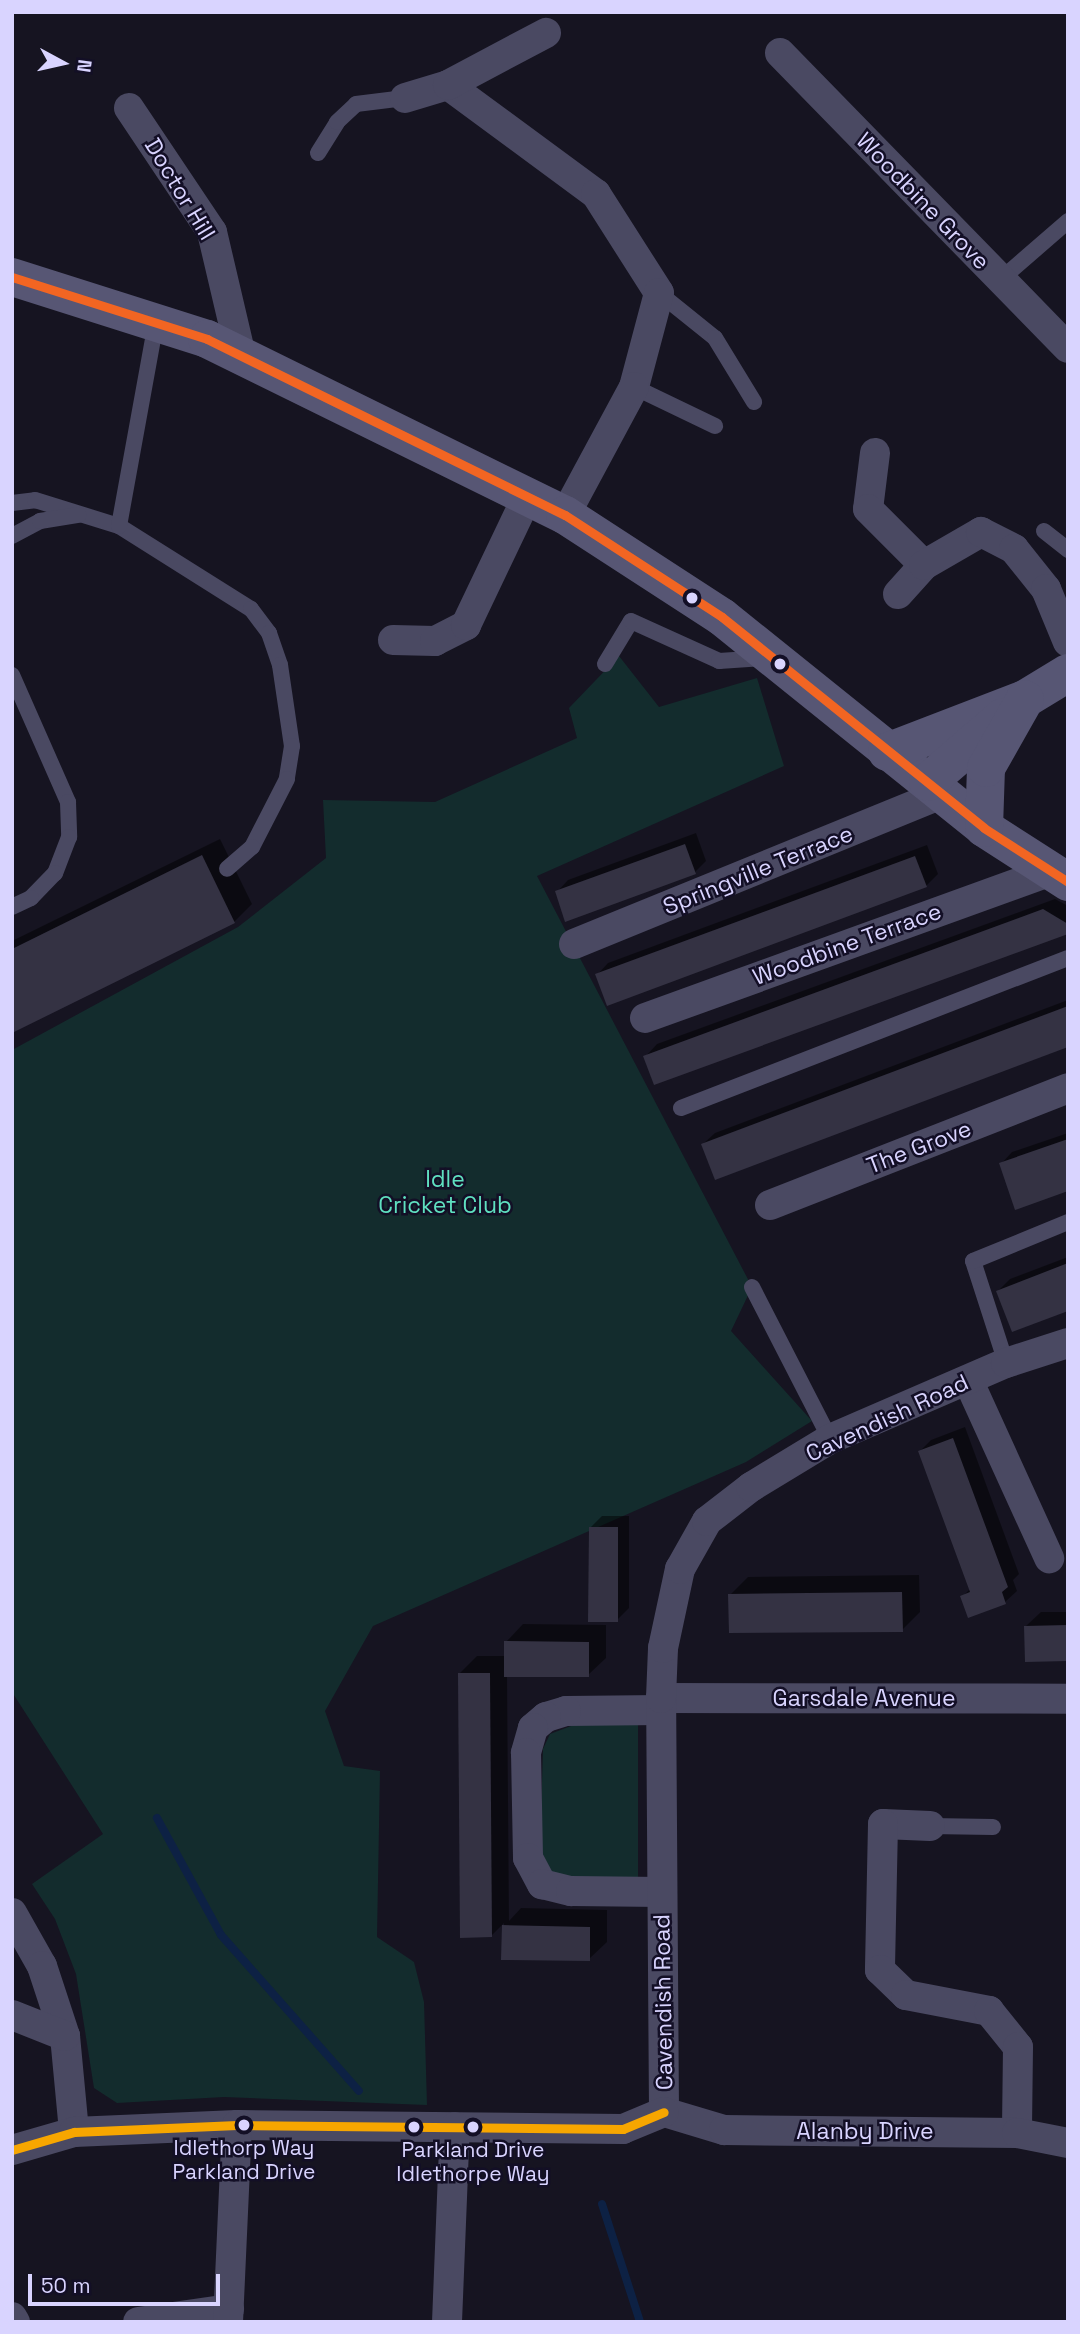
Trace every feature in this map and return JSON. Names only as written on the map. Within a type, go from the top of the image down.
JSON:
[{"type":"street","points":[[405,98],[449,85],[546,33]]},
{"type":"street","name":"Woodbine Grove","points":[[780,53],[1068,348]]},
{"type":"street","points":[[449,85],[596,194],[659,293],[635,387],[565,515]]},
{"type":"street","name":"Doctor Hill","points":[[129,108],[212,232],[241,356]]},
{"type":"street","points":[[12,277],[156,320],[241,356],[565,515],[722,617],[984,828],[1059,876]]},
{"type":"street","points":[[875,453],[867,509],[924,565]]},
{"type":"street","points":[[393,640],[435,641],[466,625],[528,495]]},
{"type":"street","points":[[898,594],[924,565],[981,532],[1014,549],[1046,589],[1068,642]]},
{"type":"street","points":[[887,752],[1025,699],[1068,673]]},
{"type":"street","points":[[935,788],[1025,699]]},
{"type":"street","points":[[984,828],[986,768],[1025,699]]},
{"type":"street","name":"Springville Terrace","points":[[574,944],[935,788]]},
{"type":"street","name":"Woodbine Terrace","points":[[645,1018],[1059,876]]},
{"type":"street","name":"The Grove","points":[[770,1205],[1068,1088]]},
{"type":"street","name":"Cavendish Road","points":[[664,2112],[661,1704],[663,1648],[680,1569],[707,1521],[751,1487],[830,1439],[1006,1363],[1068,1343]]},
{"type":"street","points":[[968,1380],[1049,1558]]},
{"type":"street","name":"Garsdale Avenue","points":[[661,1704],[1068,1699]]},
{"type":"street","name":"Cavendish Road","points":[[661,1704],[566,1711],[546,1717],[533,1728],[526,1753],[528,1858],[542,1884],[571,1891],[662,1892]]},
{"type":"street","points":[[930,1826],[883,1824],[880,1970],[906,1995],[989,2011],[1018,2047],[1017,2133]]},
{"type":"street","points":[[12,1913],[42,1966],[65,2036],[74,2133]]},
{"type":"street","points":[[12,2015],[65,2036]]},
{"type":"street","points":[[12,2150],[74,2133],[237,2125],[623,2129],[664,2112]]},
{"type":"street","name":"Alanby Drive","points":[[664,2112],[724,2130],[1017,2133],[1068,2143]]},
{"type":"street","points":[[138,2322],[229,2315],[237,2125]]},
{"type":"street","points":[[447,2322],[455,2127]]},
{"type":"lane","points":[[318,153],[337,122],[356,104],[405,98]]},
{"type":"lane","points":[[1000,280],[1068,221]]},
{"type":"lane","points":[[659,293],[715,338],[754,402]]},
{"type":"lane","points":[[119,526],[156,320]]},
{"type":"lane","points":[[635,387],[715,426]]},
{"type":"lane","points":[[12,503],[35,500],[119,526],[251,609],[269,633],[281,665],[292,746],[287,779],[252,847],[227,869]]},
{"type":"lane","points":[[12,536],[40,521],[84,514]]},
{"type":"lane","points":[[1044,531],[1068,550]]},
{"type":"lane","points":[[605,664],[631,621],[719,661],[773,657]]},
{"type":"lane","points":[[12,675],[68,802],[69,837],[55,873],[31,898],[12,907]]},
{"type":"lane","points":[[681,1108],[1068,958]]},
{"type":"lane","points":[[1006,1363],[973,1261],[1068,1222]]},
{"type":"lane","points":[[752,1287],[830,1439]]},
{"type":"lane","points":[[930,1826],[993,1827]]},
{"type":"green space","name":"Idle Cricket Club","points":[[619,656],[659,707],[757,678],[784,766],[537,876],[752,1287],[731,1331],[812,1421],[746,1462],[373,1626],[325,1711],[344,1766],[380,1771],[377,1937],[414,1962],[424,2002],[427,2105],[224,2097],[117,2103],[94,2088],[76,1974],[55,1919],[32,1884],[103,1834],[12,1692],[12,1050],[238,927],[326,858],[323,800],[435,802],[577,738],[569,708]]},
{"type":"green space","points":[[579,1723],[638,1724],[638,1879],[565,1877],[552,1873],[540,1850],[543,1749],[550,1734]]},
{"type":"building","points":[[685,844],[696,874],[565,922],[555,891]]},
{"type":"building","points":[[202,855],[235,923],[12,1033],[12,949]]},
{"type":"building","points":[[915,856],[927,887],[607,1006],[595,974]]},
{"type":"building","points":[[1043,909],[1068,924],[1068,934],[654,1085],[643,1056]]},
{"type":"building","points":[[1068,1006],[1068,1047],[715,1180],[701,1144]]},
{"type":"building","points":[[1068,1139],[1068,1191],[1015,1210],[999,1163]]},
{"type":"building","points":[[1068,1263],[1068,1311],[1012,1332],[996,1291]]},
{"type":"building","points":[[953,1438],[1008,1587],[1002,1592],[1006,1604],[968,1618],[960,1596],[970,1592],[918,1451]]},
{"type":"building","points":[[589,1527],[618,1527],[618,1622],[588,1622]]},
{"type":"building","points":[[902,1592],[903,1632],[729,1633],[728,1594]]},
{"type":"building","points":[[1068,1625],[1068,1661],[1025,1662],[1024,1626]]},
{"type":"building","points":[[504,1641],[589,1642],[589,1677],[504,1677]]},
{"type":"building","points":[[458,1673],[490,1673],[492,1937],[460,1938]]},
{"type":"building","points":[[502,1925],[590,1927],[590,1961],[501,1960]]},
{"type":"waterway","points":[[157,1818],[221,1935],[359,2091]]},
{"type":"waterway","points":[[602,2204],[640,2322]]},
{"type":"transit line","points":[[12,277],[207,339],[565,515],[722,617],[984,828],[1068,882]]},
{"type":"transit line","points":[[12,2150],[74,2132],[237,2125],[623,2129],[664,2112]]},
{"type":"place","name":"Idlethorp Way Parkland Drive","points":[[244,2125]]},
{"type":"place","name":"Parkland Drive Idlethorpe Way","points":[[473,2127]]}]
